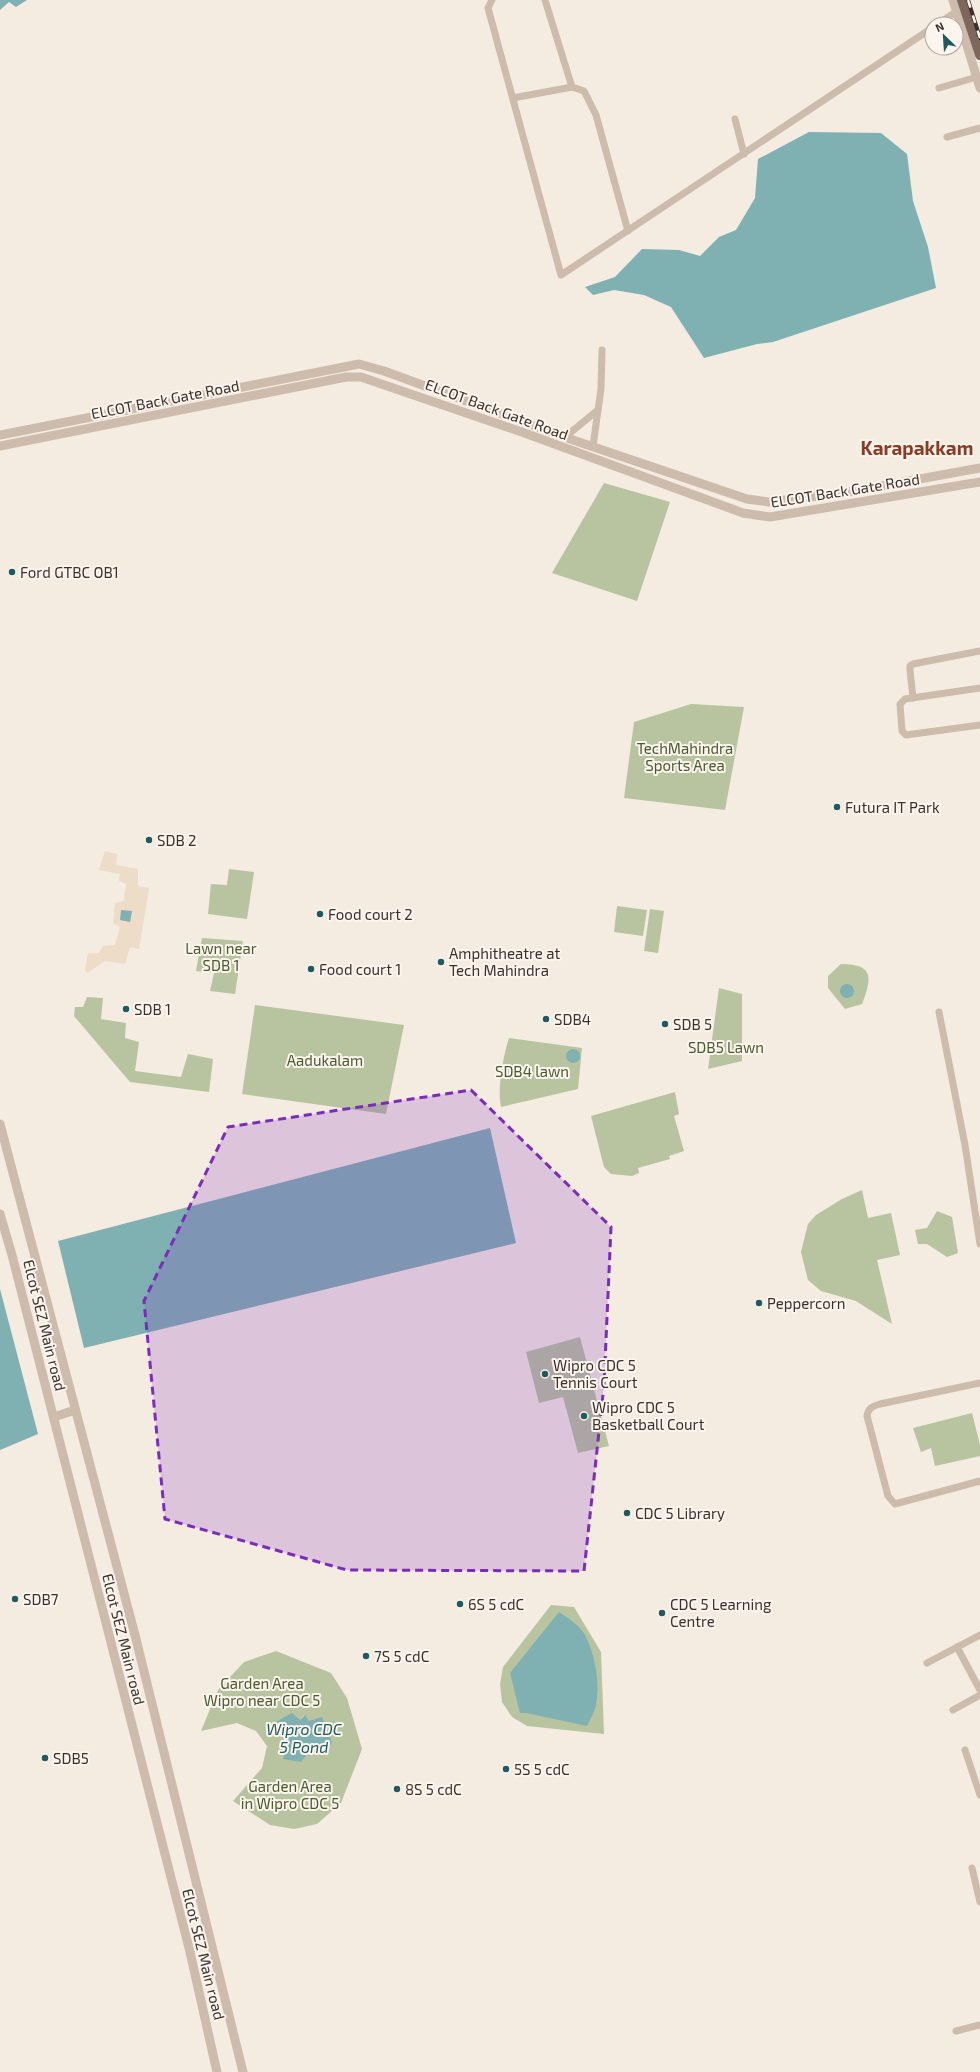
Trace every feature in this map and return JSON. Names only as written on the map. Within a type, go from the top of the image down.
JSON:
[{"type":"main road","points":[[962,0],[980,55]]},
{"type":"street","points":[[492,0],[488,8],[561,275],[924,33]]},
{"type":"street","points":[[545,0],[572,86]]},
{"type":"street","points":[[953,0],[980,88]]},
{"type":"street","points":[[950,16],[957,11]]},
{"type":"street","points":[[939,88],[977,77]]},
{"type":"street","points":[[513,98],[572,86],[584,91],[592,103],[628,231]]},
{"type":"street","points":[[735,119],[744,154]]},
{"type":"street","points":[[947,136],[980,128]]},
{"type":"street","points":[[593,446],[601,389],[602,350]]},
{"type":"street","name":"ELCOT Back Gate Road","points":[[0,435],[359,364],[384,371],[565,437],[747,499],[769,502],[843,493],[980,468]]},
{"type":"street","points":[[316,372],[319,383]]},
{"type":"street","name":"ELCOT Back Gate Road","points":[[0,446],[346,377],[361,377],[505,426],[742,513],[770,517],[980,482]]},
{"type":"street","points":[[565,437],[598,410]]},
{"type":"street","points":[[671,486],[677,474]]},
{"type":"street","points":[[913,698],[910,666],[913,664],[980,651]]},
{"type":"street","points":[[980,688],[901,700],[900,704],[904,734],[980,725]]},
{"type":"street","points":[[939,1012],[965,1145],[980,1244]]},
{"type":"street","name":"Elcot SEZ Main road","points":[[0,1124],[162,1745],[243,2072]]},
{"type":"street","name":"Elcot SEZ Main road","points":[[0,1214],[54,1417],[190,1952],[217,2072]]},
{"type":"street","points":[[980,1383],[872,1406],[867,1412],[867,1416],[888,1496],[895,1504],[980,1481]]},
{"type":"street","points":[[54,1417],[75,1410]]},
{"type":"street","points":[[927,1663],[980,1635]]},
{"type":"street","points":[[957,1647],[980,1690]]},
{"type":"street","points":[[953,1710],[980,1695]]},
{"type":"street","points":[[965,1750],[980,1795]]},
{"type":"street","points":[[972,1868],[980,1902]]},
{"type":"street","points":[[956,2031],[980,2025]]},
{"type":"highlighted area","points":[[471,1090],[611,1227],[604,1385],[584,1571],[347,1570],[165,1519],[144,1301],[228,1127]]},
{"type":"green space","points":[[604,483],[670,502],[637,601],[552,573]]},
{"type":"green space","name":"TechMahindra Sports Area","points":[[691,704],[744,707],[725,810],[624,798],[634,722]]},
{"type":"green space","points":[[229,869],[254,872],[247,919],[208,914],[211,884],[227,885]]},
{"type":"green space","points":[[617,906],[647,910],[643,936],[614,932]]},
{"type":"green space","points":[[650,909],[664,911],[658,953],[644,951]]},
{"type":"green space","name":"Lawn near SDB 1","points":[[202,938],[243,941],[235,994],[210,991],[214,973],[196,971]]},
{"type":"green space","points":[[841,964],[860,967],[868,974],[868,987],[862,1004],[845,1009],[828,988],[828,976]]},
{"type":"green space","name":"SDB5 Lawn","points":[[719,988],[742,994],[742,1061],[708,1069]]},
{"type":"green space","points":[[87,997],[103,998],[101,1019],[126,1023],[125,1038],[139,1042],[135,1071],[181,1077],[188,1054],[213,1059],[209,1092],[130,1082],[74,1016],[75,1007],[83,1007]]},
{"type":"green space","name":"Aadukalam","points":[[255,1005],[404,1025],[386,1114],[242,1094]]},
{"type":"green space","name":"SDB4 lawn","points":[[509,1038],[582,1048],[578,1089],[501,1107],[501,1072]]},
{"type":"green space","points":[[675,1092],[679,1114],[674,1116],[684,1151],[669,1156],[670,1159],[638,1168],[639,1173],[632,1176],[611,1174],[604,1167],[591,1116]]},
{"type":"green space","points":[[862,1190],[868,1218],[891,1213],[900,1255],[877,1260],[892,1324],[856,1301],[821,1291],[808,1280],[801,1252],[808,1224],[816,1215],[842,1199]]},
{"type":"green space","points":[[937,1211],[952,1217],[958,1253],[947,1257],[927,1244],[918,1244],[915,1230],[927,1228]]},
{"type":"green space","points":[[580,1337],[609,1446],[578,1453],[563,1397],[539,1403],[526,1352]]},
{"type":"green space","points":[[972,1413],[980,1445],[980,1456],[935,1466],[931,1448],[921,1452],[913,1428]]},
{"type":"green space","points":[[551,1605],[574,1607],[601,1652],[604,1734],[527,1726],[512,1717],[502,1702],[500,1684],[503,1667]]},
{"type":"green space","points":[[276,1651],[331,1673],[347,1698],[362,1749],[341,1803],[317,1824],[294,1829],[270,1825],[233,1801],[262,1768],[267,1746],[256,1731],[237,1723],[201,1731],[218,1690],[244,1662]],"holes":[[[304,1715],[329,1746],[317,1746],[308,1753],[284,1759],[288,1742],[275,1727],[276,1722],[300,1720]]]},
{"type":"shaded area","points":[[105,851],[117,854],[116,865],[138,869],[138,886],[149,888],[139,949],[130,947],[125,964],[105,961],[87,973],[85,970],[88,953],[99,953],[103,946],[115,945],[120,927],[113,923],[115,903],[124,901],[126,884],[119,881],[120,874],[99,870]]},
{"type":"water","points":[[0,0],[27,0],[16,7],[9,2],[0,10]]},
{"type":"water","points":[[809,132],[881,133],[907,154],[913,201],[928,247],[936,288],[773,342],[757,344],[704,358],[671,307],[644,295],[614,290],[593,295],[585,287],[615,277],[642,249],[679,250],[700,256],[719,237],[736,230],[755,198],[758,159]]},
{"type":"water","points":[[121,910],[132,911],[130,922],[120,920]]},
{"type":"water","points":[[847,984],[852,986],[854,991],[852,996],[847,998],[842,996],[840,991],[842,986]]},
{"type":"water","points":[[570,1049],[576,1049],[580,1053],[580,1059],[576,1063],[570,1063],[566,1059],[566,1053]]},
{"type":"water","points":[[490,1128],[516,1243],[84,1348],[58,1241]]},
{"type":"water","points":[[0,1289],[38,1434],[0,1450]]},
{"type":"water","points":[[559,1612],[574,1623],[584,1633],[590,1645],[595,1663],[598,1691],[597,1700],[587,1726],[520,1713],[510,1673]]},
{"type":"water","name":"Wipro CDC 5 Pond","points":[[292,1713],[300,1720],[305,1715],[309,1721],[322,1717],[332,1743],[329,1746],[318,1746],[314,1753],[308,1753],[301,1762],[283,1759],[288,1742],[275,1726],[276,1722]]},
{"type":"railway","points":[[968,0],[980,38]]},
{"type":"place","name":"Ford GTBC OB1","points":[[12,572]]},
{"type":"place","name":"Futura IT Park","points":[[837,807]]},
{"type":"place","name":"SDB 2","points":[[149,840]]},
{"type":"place","name":"Food court 2","points":[[320,914]]},
{"type":"place","name":"Amphitheatre at Tech Mahindra","points":[[441,962]]},
{"type":"place","name":"Food court 1","points":[[311,969]]},
{"type":"place","name":"SDB 1","points":[[126,1009]]},
{"type":"place","name":"SDB4","points":[[546,1019]]},
{"type":"place","name":"SDB 5","points":[[665,1024]]},
{"type":"place","name":"Peppercorn","points":[[759,1303]]},
{"type":"place","name":"Wipro CDC 5 Tennis Court","points":[[545,1374]]},
{"type":"place","name":"Wipro CDC 5 Basketball Court","points":[[584,1416]]},
{"type":"place","name":"CDC 5 Library","points":[[627,1513]]},
{"type":"place","name":"SDB7","points":[[15,1599]]},
{"type":"place","name":"6S 5 cdC","points":[[460,1604]]},
{"type":"place","name":"CDC 5 Learning Centre","points":[[662,1613]]},
{"type":"place","name":"7S 5 cdC","points":[[366,1656]]},
{"type":"place","name":"SDB5","points":[[45,1758]]},
{"type":"place","name":"5S 5 cdC","points":[[506,1769]]},
{"type":"place","name":"8S 5 cdC","points":[[397,1789]]},
{"type":"district","name":"Karapakkam","points":[[917,447]]},
{"type":"park label","name":"Garden Area Wipro near CDC 5","points":[[262,1692]]},
{"type":"park label","name":"Garden Area in Wipro CDC 5","points":[[290,1794]]}]
